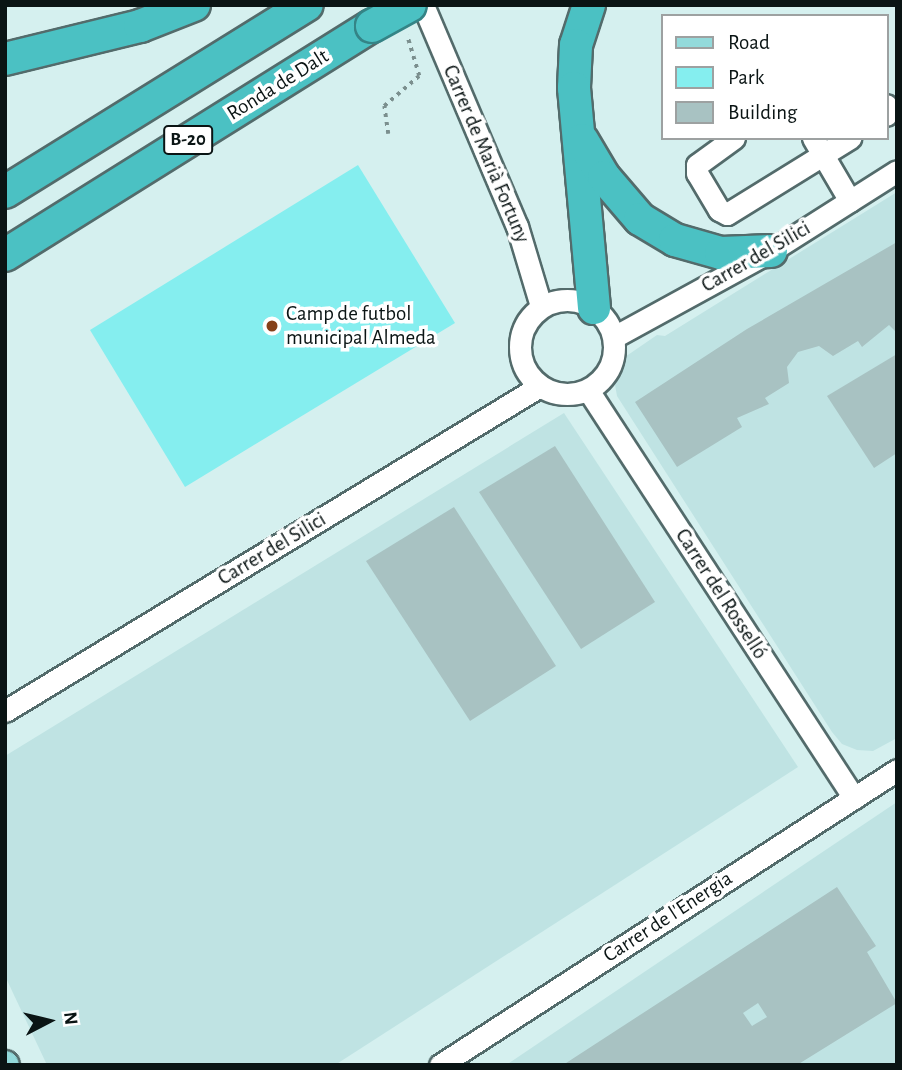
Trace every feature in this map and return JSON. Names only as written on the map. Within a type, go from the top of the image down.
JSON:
[{"type":"highway","points":[[5,59],[140,26],[194,5]]},
{"type":"highway","name":"B-20","points":[[5,192],[307,5]]},
{"type":"highway","points":[[589,5],[574,66],[577,133],[594,308]]},
{"type":"highway","name":"Ronda de Dalt","points":[[5,255],[372,26],[407,18]]},
{"type":"highway","points":[[577,133],[604,177],[640,219],[675,240],[721,253],[771,251]]},
{"type":"street","name":"Carrer de Marià Fortuny","points":[[423,5],[517,226],[541,306]]},
{"type":"street","points":[[731,140],[697,165],[696,173],[719,210],[727,214],[818,147],[843,140]]},
{"type":"street","points":[[818,147],[850,201]]},
{"type":"street","name":"Carrer del Silici","points":[[614,337],[771,251],[897,172]]},
{"type":"street","points":[[575,300],[594,308],[614,337],[609,370],[588,390],[563,395],[540,386],[523,365],[519,344],[523,328],[541,306],[575,300]]},
{"type":"street","name":"Carrer del Silici","points":[[5,711],[540,386]]},
{"type":"street","name":"Carrer del Rosselló","points":[[588,390],[854,797]]},
{"type":"street","name":"Carrer de l'Energia","points":[[440,1065],[897,770]]},
{"type":"path","points":[[388,134],[384,106],[419,76],[407,18]]},
{"type":"shaded area","points":[[897,192],[897,738],[873,751],[857,750],[842,744],[832,732],[617,396],[614,379],[622,359],[657,335],[665,336]]},
{"type":"shaded area","points":[[564,413],[798,767],[335,1065],[47,1065],[5,976],[5,756]]},
{"type":"shaded area","points":[[897,802],[897,1065],[506,1065],[827,849]]},
{"type":"green space","name":"Camp de futbol municipal Almeda","points":[[358,165],[455,323],[185,487],[90,330]]},
{"type":"building","points":[[897,242],[897,333],[889,325],[862,347],[858,341],[833,356],[819,346],[798,352],[787,367],[789,383],[765,398],[769,404],[737,418],[742,427],[677,467],[635,402],[747,329]]},
{"type":"building","points":[[897,354],[897,453],[874,468],[827,396]]},
{"type":"building","points":[[555,446],[655,602],[581,649],[479,492]]},
{"type":"building","points":[[454,507],[556,666],[470,721],[366,561]]},
{"type":"building","points":[[837,887],[876,946],[867,952],[897,1003],[797,1065],[563,1065]],"holes":[[[758,1003],[767,1017],[752,1026],[743,1013]]]},
{"type":"place","name":"Camp de futbol municipal Almeda","points":[[272,326]]}]
